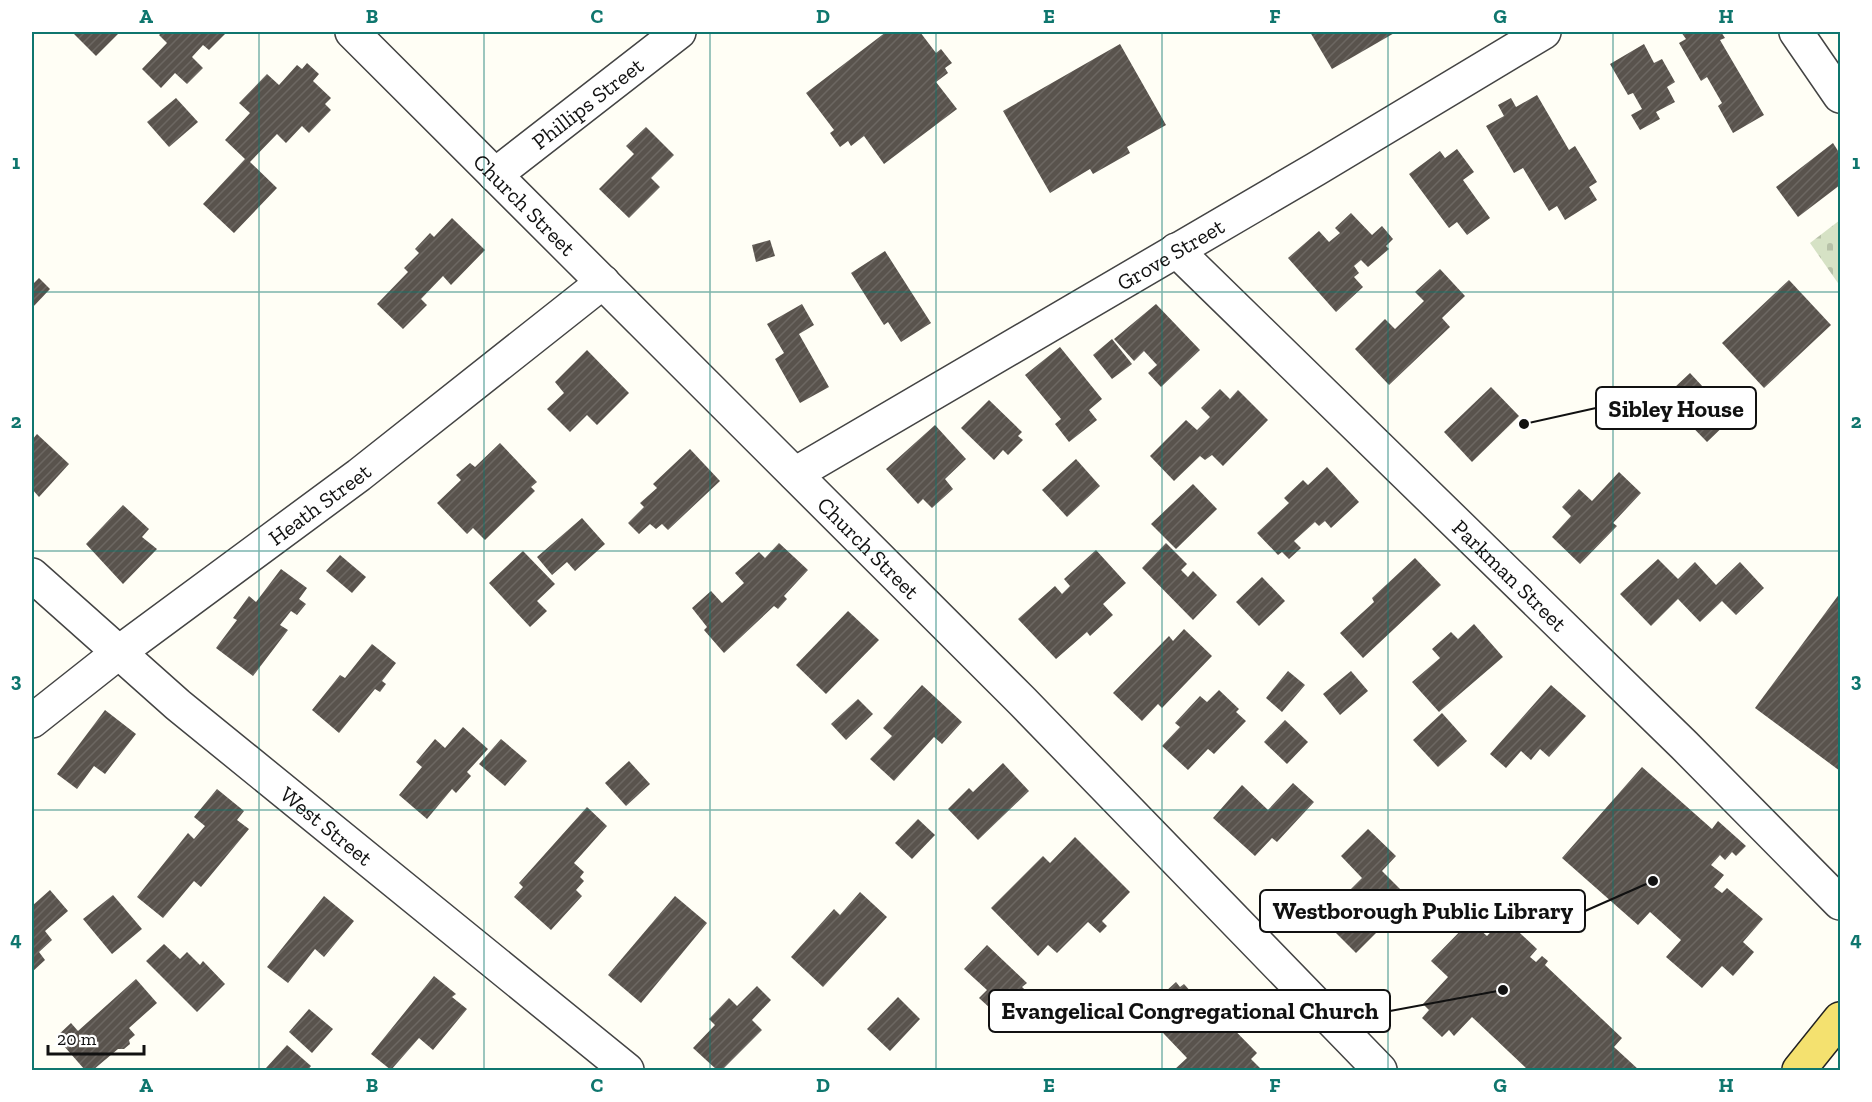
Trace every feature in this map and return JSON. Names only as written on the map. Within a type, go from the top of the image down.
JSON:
[{"type":"main road","points":[[1799,1071],[1840,1019]]},
{"type":"street","name":"Church Street","points":[[352,32],[1022,701],[1380,1071]]},
{"type":"street","name":"Phillips Street","points":[[495,175],[679,32]]},
{"type":"street","name":"Grove Street","points":[[795,474],[1544,32]]},
{"type":"street","points":[[1797,32],[1840,96]]},
{"type":"street","name":"Parkman Street","points":[[1176,250],[1684,745],[1840,903]]},
{"type":"street","name":"Heath Street","points":[[32,721],[118,653],[359,475],[603,282]]},
{"type":"street","name":"West Street","points":[[32,574],[118,653],[627,1071]]},
{"type":"green space","points":[[1840,220],[1840,286],[1810,243]]},
{"type":"building","points":[[77,32],[119,33],[96,56],[74,34]]},
{"type":"building","points":[[162,32],[227,32],[209,50],[203,45],[192,57],[203,68],[187,84],[175,73],[161,88],[142,69],[167,43],[159,35]]},
{"type":"building","points":[[886,32],[920,32],[936,53],[941,49],[952,63],[945,68],[948,73],[936,82],[957,109],[884,164],[864,136],[851,146],[848,141],[840,147],[830,133],[834,130],[806,93]]},
{"type":"building","points":[[1310,32],[1396,32],[1332,69]]},
{"type":"building","points":[[1681,32],[1721,32],[1725,38],[1720,40],[1764,115],[1733,133],[1718,106],[1722,103],[1707,77],[1701,81],[1679,43],[1686,39]]},
{"type":"building","points":[[1120,44],[1166,125],[1127,147],[1130,153],[1093,174],[1090,169],[1050,193],[1003,111]]},
{"type":"building","points":[[1644,44],[1654,63],[1662,59],[1675,82],[1667,87],[1675,102],[1656,112],[1660,119],[1640,130],[1631,115],[1642,109],[1633,93],[1628,95],[1610,64]]},
{"type":"building","points":[[307,63],[319,74],[313,81],[331,98],[325,104],[331,110],[309,133],[302,126],[286,143],[277,134],[250,162],[277,188],[234,233],[203,204],[245,159],[225,140],[250,113],[239,103],[267,74],[279,85],[297,65],[302,69]]},
{"type":"building","points":[[1537,95],[1569,150],[1575,146],[1597,182],[1589,187],[1597,200],[1565,220],[1557,206],[1549,211],[1523,168],[1514,173],[1486,126],[1504,116],[1498,105],[1511,98],[1516,107]]},
{"type":"building","points":[[176,98],[198,122],[169,147],[147,122]]},
{"type":"building","points":[[646,127],[674,155],[651,178],[660,187],[629,218],[599,189],[634,154],[626,146]]},
{"type":"building","points":[[1833,143],[1840,154],[1840,185],[1798,217],[1776,187]]},
{"type":"building","points":[[1457,149],[1474,172],[1463,180],[1490,218],[1467,235],[1457,222],[1449,228],[1409,174],[1440,151],[1445,158]]},
{"type":"building","points":[[1351,213],[1372,235],[1382,226],[1393,239],[1386,246],[1389,249],[1368,267],[1361,260],[1354,266],[1359,273],[1354,277],[1363,287],[1336,312],[1288,258],[1319,231],[1329,242],[1340,233],[1335,228]]},
{"type":"building","points":[[452,218],[485,250],[451,285],[443,276],[421,299],[427,305],[403,329],[377,304],[408,272],[404,268],[419,253],[415,249],[430,233],[434,237]]},
{"type":"building","points":[[770,240],[775,256],[756,262],[752,245]]},
{"type":"building","points":[[885,251],[931,323],[901,342],[888,322],[884,325],[851,273]]},
{"type":"building","points":[[1440,269],[1465,296],[1442,318],[1450,327],[1389,385],[1355,349],[1385,319],[1395,329],[1424,301],[1415,292]]},
{"type":"building","points":[[39,278],[50,289],[32,308],[32,285]]},
{"type":"building","points":[[1789,280],[1831,325],[1764,388],[1722,343]]},
{"type":"building","points":[[802,304],[814,325],[799,334],[829,387],[800,403],[775,359],[784,353],[767,324]]},
{"type":"building","points":[[1156,304],[1200,350],[1161,387],[1148,373],[1157,365],[1144,351],[1134,361],[1114,339]]},
{"type":"building","points":[[1112,339],[1132,364],[1112,379],[1093,355]]},
{"type":"building","points":[[1060,347],[1102,399],[1089,410],[1097,420],[1069,442],[1055,424],[1061,419],[1025,375]]},
{"type":"building","points":[[587,350],[629,393],[597,425],[587,415],[570,432],[547,409],[564,393],[555,382]]},
{"type":"building","points":[[1690,373],[1732,418],[1707,442],[1674,408],[1684,398],[1674,388]]},
{"type":"building","points":[[1491,387],[1519,416],[1472,462],[1444,432]]},
{"type":"building","points":[[1220,389],[1230,399],[1238,390],[1268,420],[1223,466],[1212,455],[1205,460],[1200,456],[1174,481],[1150,456],[1186,420],[1197,430],[1210,417],[1201,408]]},
{"type":"building","points":[[989,400],[1022,432],[1018,436],[1023,440],[1008,455],[1003,450],[994,460],[961,428]]},
{"type":"building","points":[[935,425],[966,459],[945,479],[953,489],[932,508],[923,499],[918,504],[886,469]]},
{"type":"building","points":[[37,434],[69,464],[39,497],[32,489],[32,440]]},
{"type":"building","points":[[500,443],[537,482],[531,487],[535,491],[485,540],[473,528],[467,534],[437,503],[461,480],[456,475],[470,463],[475,467]]},
{"type":"building","points":[[690,449],[720,481],[668,530],[662,524],[656,529],[650,524],[639,534],[628,523],[644,507],[640,503],[657,488],[653,484]]},
{"type":"building","points":[[1076,459],[1100,486],[1067,517],[1042,490]]},
{"type":"building","points":[[1327,467],[1359,502],[1331,528],[1325,521],[1319,526],[1315,522],[1294,541],[1301,548],[1289,559],[1282,552],[1278,555],[1257,533],[1289,503],[1284,498],[1303,480],[1308,485]]},
{"type":"building","points":[[1619,472],[1641,493],[1613,523],[1617,526],[1580,564],[1552,537],[1571,516],[1562,507],[1579,489],[1592,501]]},
{"type":"building","points":[[1193,484],[1217,509],[1176,549],[1151,524]]},
{"type":"building","points":[[123,505],[149,529],[142,537],[157,549],[123,584],[86,544]]},
{"type":"building","points":[[582,518],[605,544],[575,571],[567,562],[552,575],[537,557]]},
{"type":"building","points":[[779,543],[808,570],[784,596],[787,599],[778,609],[774,606],[724,653],[704,630],[707,627],[692,608],[711,591],[722,603],[744,583],[735,573],[759,552],[765,558]]},
{"type":"building","points":[[1166,543],[1187,564],[1181,570],[1188,577],[1193,571],[1217,595],[1193,620],[1142,568]]},
{"type":"building","points":[[1096,550],[1126,583],[1103,604],[1113,615],[1090,636],[1087,632],[1056,659],[1018,619],[1055,586],[1062,594],[1070,586],[1064,579]]},
{"type":"building","points":[[523,551],[555,584],[537,601],[547,611],[530,627],[489,583]]},
{"type":"building","points":[[340,555],[366,577],[352,593],[326,571]]},
{"type":"building","points":[[1415,558],[1441,585],[1363,658],[1340,633],[1374,602],[1372,598]]},
{"type":"building","points":[[1658,559],[1678,579],[1695,562],[1716,585],[1740,562],[1764,588],[1736,615],[1722,601],[1700,622],[1678,599],[1651,626],[1620,594]]},
{"type":"building","points":[[281,569],[307,588],[299,599],[306,604],[297,615],[291,611],[280,625],[288,630],[253,676],[216,648],[237,620],[233,618],[249,596],[256,602]]},
{"type":"building","points":[[1262,577],[1285,601],[1259,626],[1236,602]]},
{"type":"building","points":[[1840,593],[1840,771],[1755,708]]},
{"type":"building","points":[[848,611],[879,640],[826,694],[796,665]]},
{"type":"building","points":[[1474,624],[1503,657],[1439,712],[1412,682],[1440,658],[1432,649],[1451,632],[1458,639]]},
{"type":"building","points":[[1184,629],[1212,656],[1162,708],[1158,704],[1142,721],[1113,693],[1169,636],[1173,641]]},
{"type":"building","points":[[372,644],[396,663],[382,681],[386,684],[380,692],[375,689],[339,733],[312,710],[340,675],[345,678]]},
{"type":"building","points":[[1288,671],[1305,685],[1282,712],[1266,698]]},
{"type":"building","points":[[1351,671],[1368,691],[1340,715],[1323,694]]},
{"type":"building","points":[[922,685],[962,722],[942,744],[934,737],[894,781],[870,759],[892,736],[883,728]]},
{"type":"building","points":[[1551,685],[1586,716],[1549,757],[1540,749],[1531,760],[1521,751],[1506,768],[1490,754]]},
{"type":"building","points":[[1219,690],[1239,709],[1236,712],[1246,721],[1214,754],[1208,749],[1188,770],[1162,746],[1180,727],[1175,723],[1200,696],[1207,702]]},
{"type":"building","points":[[858,699],[873,714],[846,740],[831,724]]},
{"type":"building","points":[[105,710],[136,734],[105,774],[94,766],[77,789],[57,774]]},
{"type":"building","points":[[1442,713],[1467,741],[1438,767],[1413,740]]},
{"type":"building","points":[[1285,720],[1308,742],[1287,764],[1264,742]]},
{"type":"building","points":[[463,727],[488,749],[467,772],[471,776],[456,793],[452,789],[427,819],[399,795],[422,767],[416,762],[435,739],[445,748]]},
{"type":"building","points":[[501,739],[527,761],[505,786],[479,764]]},
{"type":"building","points":[[629,761],[650,784],[626,806],[605,783]]},
{"type":"building","points":[[1003,763],[1029,791],[978,840],[948,809],[969,788],[973,792]]},
{"type":"building","points":[[1642,767],[1712,829],[1718,821],[1746,846],[1736,856],[1732,852],[1725,860],[1720,855],[1711,865],[1724,875],[1714,887],[1722,893],[1727,888],[1763,919],[1743,942],[1754,952],[1733,976],[1722,966],[1702,988],[1666,957],[1681,940],[1650,912],[1638,925],[1562,858]]},
{"type":"building","points":[[1293,783],[1314,802],[1277,842],[1272,838],[1255,856],[1213,818],[1242,785],[1268,810]]},
{"type":"building","points":[[217,789],[244,811],[237,820],[249,829],[201,887],[194,881],[163,918],[137,897],[188,833],[194,839],[205,826],[194,817]]},
{"type":"building","points":[[587,807],[607,826],[574,863],[584,872],[580,877],[584,881],[576,890],[582,896],[551,930],[514,897],[523,887],[519,883]]},
{"type":"building","points":[[918,819],[935,835],[912,859],[895,843]]},
{"type":"building","points":[[1368,829],[1396,856],[1382,871],[1410,899],[1356,953],[1328,925],[1347,906],[1340,900],[1362,878],[1341,856]]},
{"type":"building","points":[[1075,837],[1130,892],[1102,921],[1107,926],[1100,933],[1088,922],[1057,953],[1048,945],[1038,956],[991,908],[1043,856],[1050,863]]},
{"type":"building","points":[[50,890],[68,911],[45,931],[52,940],[39,952],[45,960],[32,972],[32,906]]},
{"type":"building","points":[[860,892],[887,917],[823,987],[791,957],[834,909],[840,915]]},
{"type":"building","points":[[113,895],[142,929],[112,954],[83,919]]},
{"type":"building","points":[[324,896],[354,921],[324,957],[315,949],[288,983],[267,967]]},
{"type":"building","points":[[675,896],[707,923],[641,1003],[608,975]]},
{"type":"building","points":[[1504,918],[1537,949],[1530,957],[1536,962],[1542,956],[1548,961],[1545,965],[1622,1038],[1614,1047],[1639,1070],[1528,1070],[1472,1017],[1454,1036],[1449,1030],[1442,1037],[1422,1018],[1429,1010],[1423,1004],[1448,977],[1431,961],[1470,921],[1487,936]]},
{"type":"building","points":[[164,944],[180,959],[187,952],[200,965],[203,961],[225,984],[197,1012],[146,961]]},
{"type":"building","points":[[987,945],[1027,983],[1022,987],[1040,1004],[1015,1031],[979,998],[987,990],[964,969]]},
{"type":"building","points":[[434,976],[456,994],[452,997],[467,1009],[433,1050],[419,1038],[391,1070],[371,1054]]},
{"type":"building","points":[[136,979],[157,1003],[129,1028],[135,1035],[129,1040],[130,1044],[124,1049],[118,1049],[93,1070],[85,1070],[56,1037],[71,1023],[78,1031]]},
{"type":"building","points":[[1176,982],[1180,987],[1184,984],[1200,1002],[1204,999],[1257,1053],[1251,1059],[1260,1068],[1258,1070],[1174,1070],[1187,1058],[1143,1012]]},
{"type":"building","points":[[757,986],[771,1000],[752,1020],[762,1030],[722,1070],[717,1070],[693,1048],[715,1025],[709,1019],[729,998],[737,1006]]},
{"type":"building","points":[[898,997],[920,1019],[890,1051],[867,1029]]},
{"type":"building","points":[[309,1009],[333,1029],[312,1053],[289,1032]]},
{"type":"building","points":[[287,1045],[311,1066],[308,1070],[270,1070],[266,1068]]},
{"type":"place","name":"Sibley House","points":[[1524,424]]},
{"type":"place","name":"Westborough Public Library","points":[[1653,881]]},
{"type":"place","name":"Evangelical Congregational Church","points":[[1503,990]]}]
